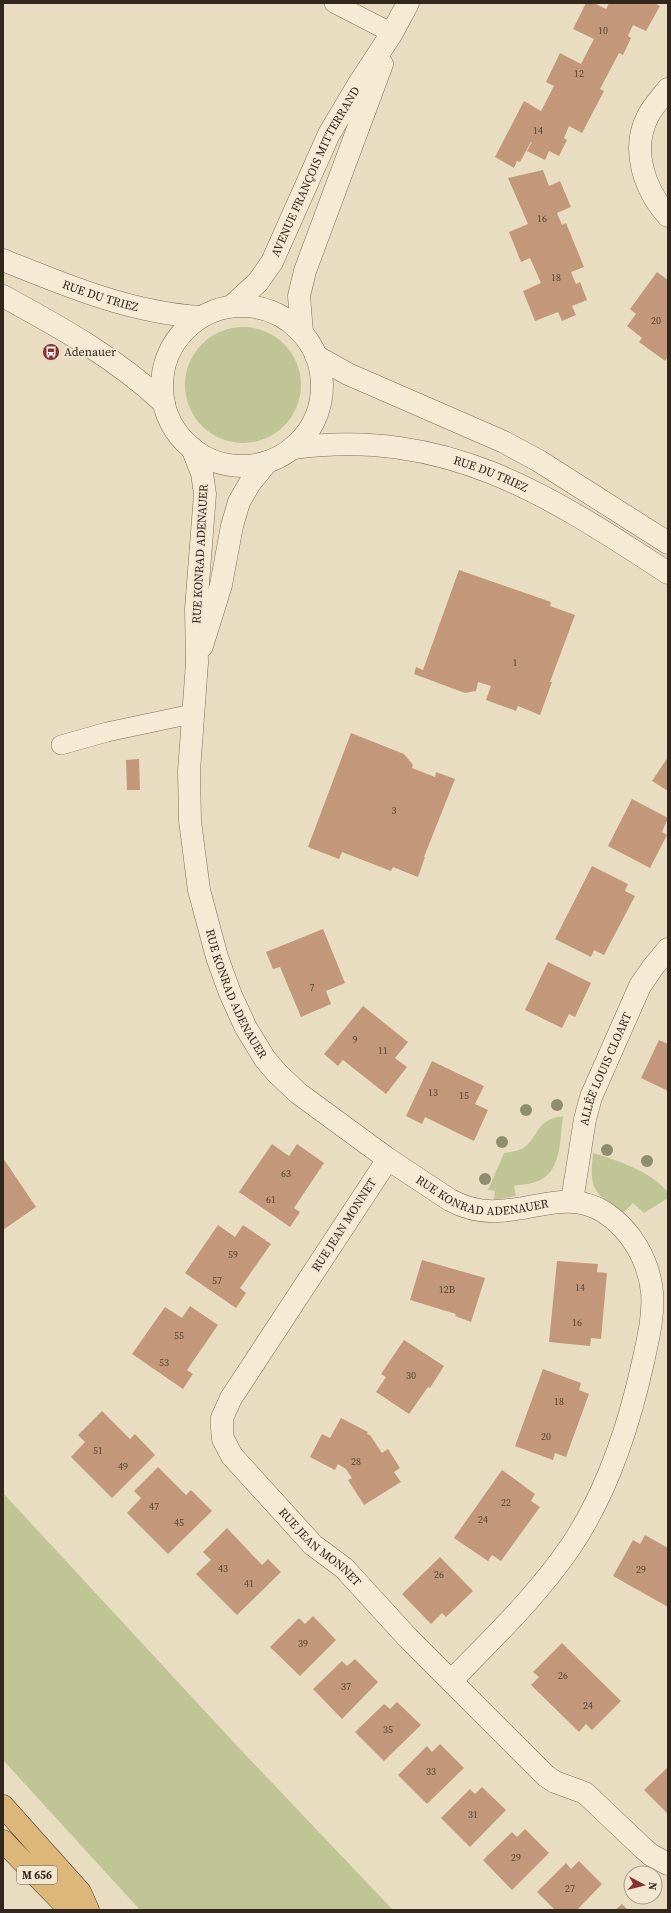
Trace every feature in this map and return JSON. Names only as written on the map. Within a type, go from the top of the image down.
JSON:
[{"type":"highway","points":[[3,1806],[80,1892],[88,1910]]},
{"type":"highway","name":"M 656","points":[[3,1841],[70,1910]]},
{"type":"street","name":"AVENUE FRANÇOIS MITTERRAND","points":[[232,306],[258,282],[272,262],[329,134],[360,82],[392,33],[408,3]]},
{"type":"street","name":"AVENUE FRANÇOIS MITTERRAND","points":[[302,333],[299,296],[304,271],[362,120],[392,33]]},
{"type":"street","points":[[668,89],[648,117],[642,135],[641,156],[642,170],[652,195],[668,216]]},
{"type":"street","name":"RUE DU TRIEZ","points":[[3,260],[136,308],[169,315],[201,317]]},
{"type":"street","points":[[3,296],[92,347],[130,373],[164,403]]},
{"type":"street","points":[[232,306],[265,309],[285,318],[302,333],[316,356],[322,381],[320,406],[310,429],[293,448],[267,462],[256,465],[233,465],[211,460],[192,448],[177,432],[167,413],[164,403],[163,378],[169,354],[182,333],[201,317],[211,312],[232,306]]},
{"type":"street","points":[[316,356],[348,374],[504,442],[539,461],[668,543]]},
{"type":"street","name":"RUE DU TRIEZ","points":[[293,448],[336,444],[388,446],[431,453],[470,464],[501,475],[552,500],[668,573]]},
{"type":"street","name":"RUE KONRAD ADENAUER","points":[[192,448],[202,472],[205,494],[196,610],[197,663],[192,714],[189,779],[192,844],[199,890],[210,936],[236,1006],[255,1044],[277,1072],[298,1093],[388,1159],[450,1200],[472,1209],[498,1211],[549,1202],[572,1201],[592,1206],[614,1220],[631,1238],[645,1264],[651,1290],[651,1318],[636,1392],[624,1434],[608,1476],[572,1544],[548,1579],[451,1681]]},
{"type":"street","name":"RUE KONRAD ADENAUER","points":[[197,663],[222,585],[232,526],[239,502],[250,483],[267,462]]},
{"type":"street","name":"ALLÉE LOUIS CLOART","points":[[572,1201],[591,1097],[640,986],[653,966],[668,949]]},
{"type":"street","name":"RUE JEAN MONNET","points":[[388,1159],[231,1398],[222,1418],[223,1438],[232,1456],[313,1545],[344,1568],[409,1639],[546,1776],[555,1782],[585,1793],[651,1855],[668,1864]]},
{"type":"lane","points":[[334,3],[392,33]]},
{"type":"lane","points":[[61,745],[107,732],[192,714]]},
{"type":"green space","points":[[243,327],[254,328],[265,332],[284,344],[296,363],[300,374],[300,396],[296,407],[284,426],[265,438],[254,442],[243,443],[232,442],[221,438],[202,426],[190,407],[186,396],[185,385],[186,374],[190,363],[202,344],[221,332],[232,328]]},
{"type":"green space","points":[[563,1116],[557,1160],[549,1174],[536,1182],[514,1186],[516,1196],[494,1200],[495,1191],[488,1190],[504,1153],[525,1147],[543,1124],[554,1118]]},
{"type":"green space","points":[[593,1153],[623,1163],[652,1178],[668,1192],[668,1198],[644,1213],[633,1203],[623,1213],[600,1195],[593,1183]]},
{"type":"green space","points":[[3,1493],[240,1749],[393,1910],[140,1910],[3,1760]]},
{"type":"building","points":[[586,3],[594,3],[606,9],[609,3],[654,3],[660,6],[646,31],[633,25],[628,36],[631,38],[623,55],[619,53],[600,89],[604,91],[582,133],[569,126],[564,138],[567,140],[559,156],[549,151],[545,160],[527,151],[531,142],[520,162],[517,161],[514,168],[495,157],[524,101],[541,111],[554,86],[546,82],[560,53],[581,64],[594,39],[573,29]]},
{"type":"building","points":[[543,170],[549,186],[560,181],[571,207],[557,213],[562,225],[566,223],[584,267],[571,272],[576,284],[580,282],[587,300],[572,306],[576,315],[562,321],[558,312],[535,321],[523,291],[541,283],[530,258],[521,262],[509,232],[528,224],[508,178]]},
{"type":"building","points":[[657,272],[668,280],[668,357],[665,361],[639,342],[642,338],[627,326],[636,314],[630,309]]},
{"type":"building","points":[[459,570],[551,602],[550,606],[575,615],[550,682],[552,682],[540,715],[518,706],[516,711],[486,700],[491,686],[478,682],[476,691],[465,693],[414,674],[416,667],[423,670]]},
{"type":"building","points":[[351,733],[404,754],[413,765],[412,768],[435,777],[436,772],[455,779],[424,857],[418,877],[393,867],[391,871],[342,852],[339,859],[308,847]]},
{"type":"building","points":[[668,757],[668,791],[652,781]]},
{"type":"building","points":[[139,759],[140,790],[127,790],[126,760]]},
{"type":"building","points":[[632,799],[668,818],[662,832],[667,835],[650,868],[608,846]]},
{"type":"building","points":[[592,866],[628,884],[625,891],[635,896],[604,955],[594,950],[591,957],[555,939]]},
{"type":"building","points":[[323,929],[345,983],[326,991],[331,1004],[301,1017],[280,967],[273,969],[266,952]]},
{"type":"building","points":[[548,962],[591,983],[575,1017],[569,1014],[562,1028],[525,1010]]},
{"type":"building","points":[[363,1006],[408,1042],[395,1058],[407,1067],[386,1094],[343,1060],[338,1066],[324,1054]]},
{"type":"building","points":[[659,1040],[668,1044],[668,1091],[641,1078]]},
{"type":"building","points":[[432,1061],[484,1086],[475,1104],[488,1110],[474,1141],[425,1117],[422,1124],[406,1116]]},
{"type":"building","points":[[272,1144],[289,1156],[297,1144],[324,1163],[294,1208],[300,1212],[290,1227],[239,1192]]},
{"type":"building","points":[[3,1158],[36,1207],[3,1230]]},
{"type":"building","points":[[218,1225],[235,1237],[243,1225],[271,1244],[240,1288],[246,1293],[236,1308],[185,1273]]},
{"type":"building","points":[[422,1260],[485,1278],[471,1322],[455,1316],[456,1314],[410,1300]]},
{"type":"building","points":[[557,1261],[598,1264],[597,1272],[607,1273],[601,1339],[591,1338],[590,1346],[549,1342]]},
{"type":"building","points":[[190,1306],[218,1325],[187,1370],[193,1374],[183,1389],[132,1354],[165,1307],[182,1318]]},
{"type":"building","points":[[404,1340],[444,1366],[430,1388],[428,1387],[409,1414],[376,1392],[386,1377],[381,1374]]},
{"type":"building","points":[[543,1369],[581,1383],[579,1390],[589,1394],[566,1457],[555,1453],[553,1460],[515,1446]]},
{"type":"building","points":[[102,1411],[130,1439],[135,1434],[155,1455],[112,1498],[71,1457],[85,1442],[78,1435]]},
{"type":"building","points":[[341,1418],[368,1432],[367,1434],[370,1435],[382,1453],[388,1449],[400,1468],[394,1472],[401,1482],[364,1505],[348,1480],[352,1478],[346,1469],[338,1464],[335,1470],[310,1457],[322,1434],[330,1438]]},
{"type":"building","points":[[158,1467],[186,1495],[191,1490],[212,1511],[168,1554],[127,1513],[141,1498],[134,1491]]},
{"type":"building","points":[[502,1470],[535,1494],[531,1501],[540,1507],[501,1561],[492,1555],[488,1561],[454,1538]]},
{"type":"building","points":[[227,1528],[262,1565],[268,1559],[281,1572],[237,1615],[196,1574],[211,1560],[203,1552]]},
{"type":"building","points":[[645,1535],[668,1548],[668,1607],[613,1576],[633,1540],[640,1544]]},
{"type":"building","points":[[440,1557],[473,1591],[446,1617],[442,1613],[431,1624],[402,1594]]},
{"type":"building","points":[[313,1616],[336,1640],[300,1676],[270,1647],[299,1618],[305,1624]]},
{"type":"building","points":[[562,1643],[621,1701],[592,1730],[586,1724],[579,1732],[531,1685],[539,1677],[533,1672]]},
{"type":"building","points":[[355,1659],[378,1682],[342,1719],[313,1689],[342,1661],[347,1666]]},
{"type":"building","points":[[397,1702],[421,1725],[384,1761],[355,1732],[384,1704],[390,1709]]},
{"type":"building","points":[[440,1744],[464,1768],[427,1804],[398,1775],[427,1746],[432,1752]]},
{"type":"building","points":[[668,1767],[668,1814],[644,1790]]},
{"type":"building","points":[[482,1787],[506,1810],[470,1847],[441,1818],[470,1789],[475,1794]]},
{"type":"building","points":[[525,1829],[549,1853],[512,1890],[483,1860],[512,1832],[517,1837]]},
{"type":"building","points":[[579,1861],[602,1884],[577,1910],[555,1910],[537,1892],[566,1863],[571,1869]]},
{"type":"building","points":[[622,1904],[628,1910],[615,1910]]},
{"type":"place","name":"Adenauer","points":[[51,352]]}]
